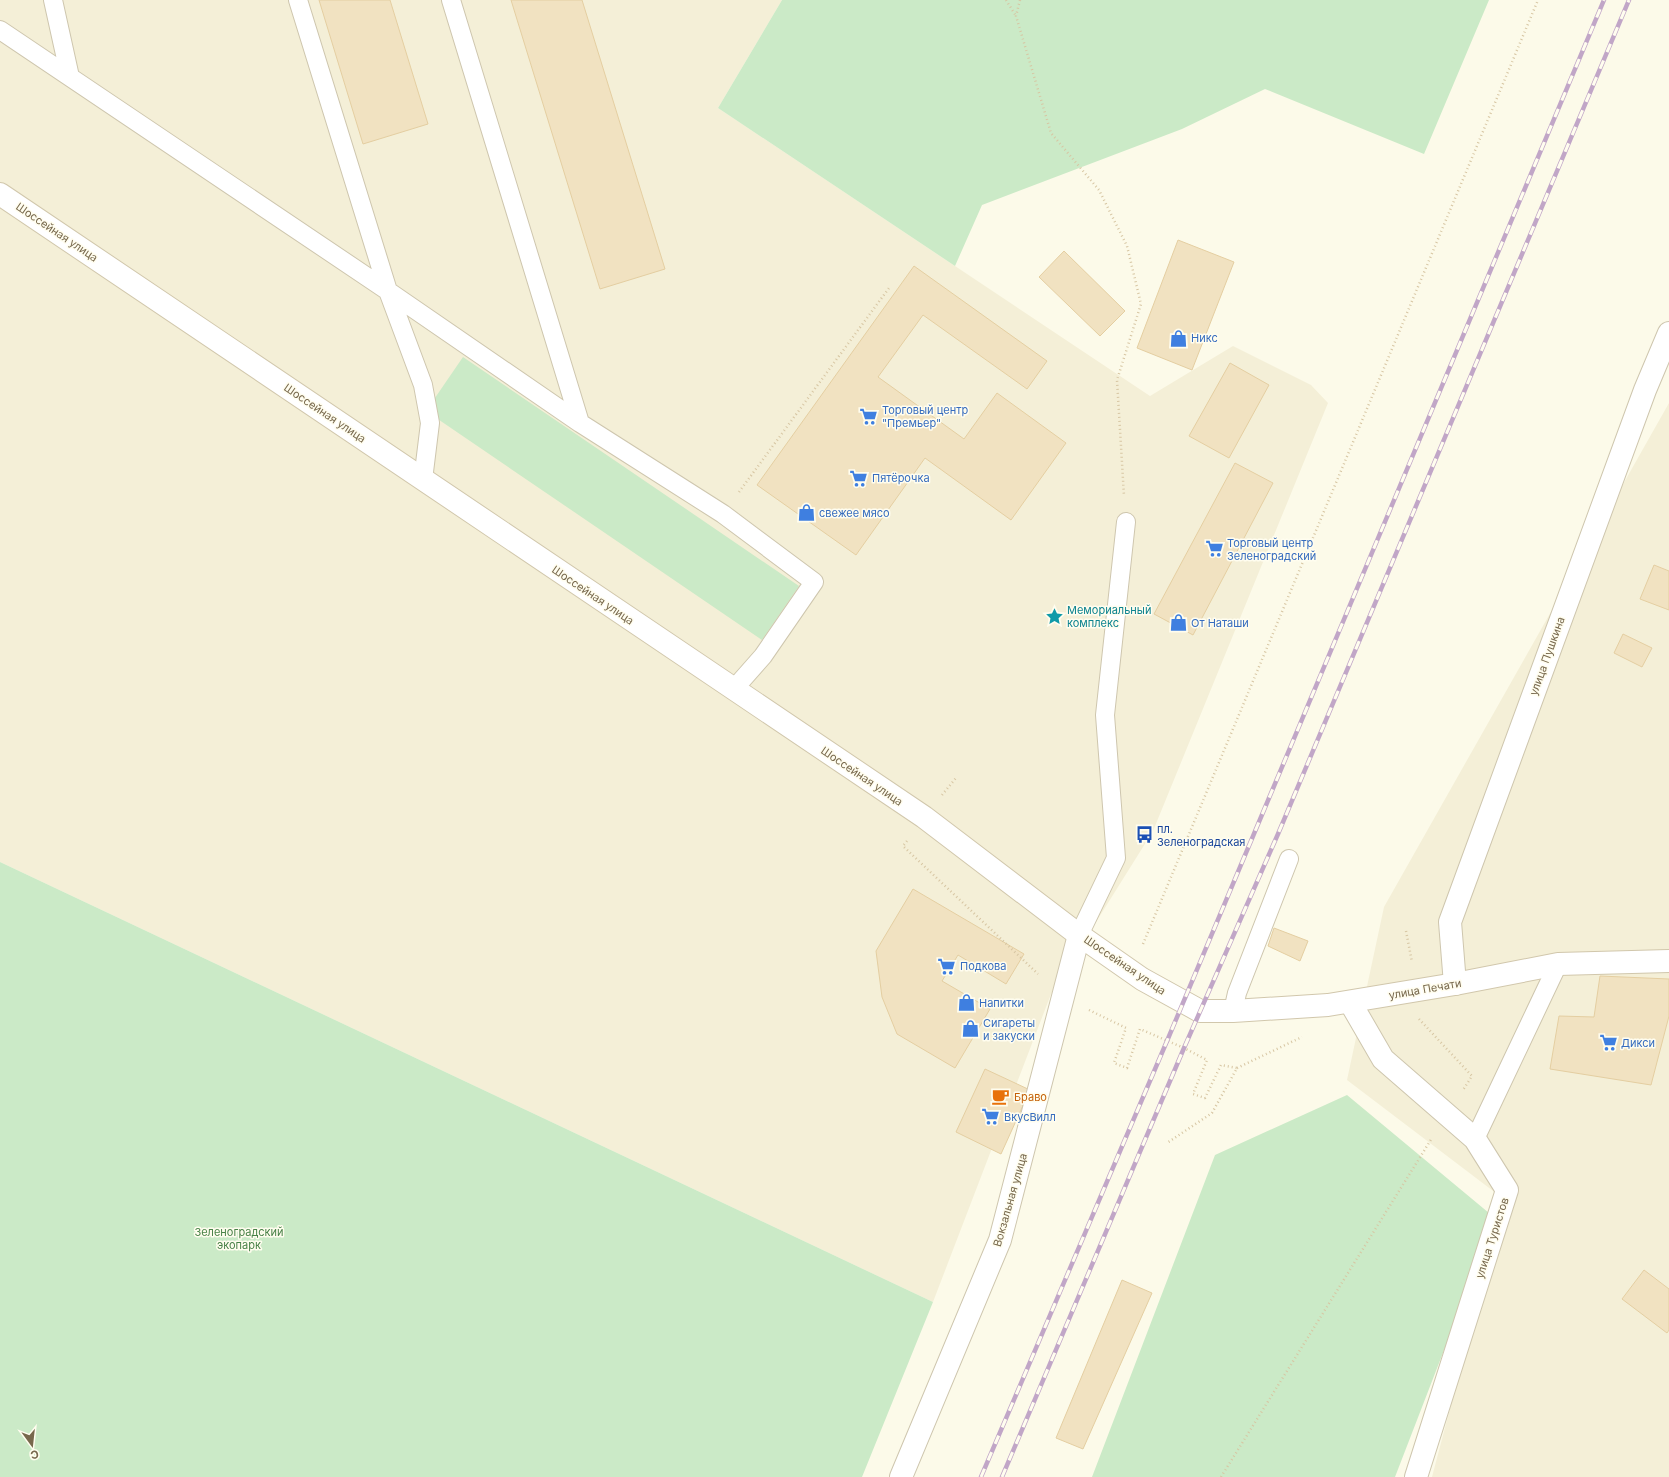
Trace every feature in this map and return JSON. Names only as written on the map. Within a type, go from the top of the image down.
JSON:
[{"type":"street","name":"Шоссейная улица","points":[[0,194],[924,817],[1079,935],[1142,979],[1182,1002]]},
{"type":"street","name":"улица Пушкина","points":[[1455,984],[1450,922],[1645,390],[1669,333]]},
{"type":"street","name":"Вокзальная улица","points":[[901,1477],[1000,1240],[1079,935]]},
{"type":"street","name":"улица Печати","points":[[1182,1002],[1200,1011],[1233,1011],[1328,1005],[1417,989],[1455,984],[1558,964],[1669,961]]},
{"type":"street","name":"улица Туристов","points":[[1350,1002],[1383,1059],[1475,1139],[1507,1190],[1416,1477]]},
{"type":"lane","points":[[53,0],[70,77]]},
{"type":"lane","points":[[298,0],[388,291],[423,385],[430,424],[423,480]]},
{"type":"lane","points":[[451,0],[580,424]]},
{"type":"lane","points":[[0,30],[388,291],[580,424],[723,514],[814,582],[763,656],[734,690]]},
{"type":"lane","points":[[1079,935],[1116,858],[1105,715],[1126,522]]},
{"type":"lane","points":[[1233,1011],[1237,993],[1289,859]]},
{"type":"lane","points":[[1475,1139],[1558,964]]},
{"type":"path","points":[[1006,0],[1016,16],[1051,133],[1099,190],[1127,246],[1141,304],[1117,380],[1126,522]]},
{"type":"path","points":[[1016,16],[1020,0]]},
{"type":"path","points":[[1141,949],[1538,0]]},
{"type":"path","points":[[723,514],[889,288]]},
{"type":"path","points":[[956,778],[924,817],[903,846],[1063,998],[1126,1028],[1114,1063],[1127,1068],[1140,1029],[1184,1048],[1207,1060],[1193,1094],[1205,1098],[1221,1065],[1237,1068],[1212,1113],[1167,1143]]},
{"type":"path","points":[[1221,1477],[1446,1114],[1472,1076],[1417,1017],[1420,1006],[1406,931]]},
{"type":"shaded area","points":[[0,0],[782,0],[718,108],[1150,396],[1233,346],[1311,385],[1328,403],[1153,831],[1051,994],[933,1302],[0,862]]},
{"type":"shaded area","points":[[1669,403],[1669,1477],[1432,1477],[1505,1200],[1347,1080],[1384,907]]},
{"type":"green space","points":[[782,0],[1489,0],[1424,154],[1265,89],[1182,129],[982,205],[955,266],[718,108]]},
{"type":"green space","points":[[463,357],[799,586],[762,640],[426,411]]},
{"type":"green space","name":"Зеленоградский экопарк","points":[[0,862],[933,1302],[862,1477],[0,1477]]},
{"type":"green space","points":[[1347,1095],[1495,1218],[1395,1477],[1092,1477],[1215,1155]]},
{"type":"building","points":[[319,0],[390,0],[428,124],[363,144]]},
{"type":"building","points":[[511,0],[582,0],[665,269],[600,289]]},
{"type":"building","points":[[1178,240],[1234,262],[1192,370],[1137,348]]},
{"type":"building","points":[[1064,251],[1125,311],[1100,336],[1039,277]]},
{"type":"building","name":"Торговый центр \"Премьер\"","points":[[914,266],[1047,361],[1027,389],[923,315],[878,377],[964,439],[997,393],[1066,443],[1011,520],[925,458],[856,555],[757,485]]},
{"type":"building","points":[[1230,363],[1269,385],[1229,458],[1189,436]]},
{"type":"building","name":"Торговый центр Зеленоградский","points":[[1235,463],[1273,483],[1193,635],[1154,614]]},
{"type":"building","points":[[1654,565],[1669,571],[1669,610],[1640,599]]},
{"type":"building","points":[[1623,634],[1652,648],[1642,667],[1614,653]]},
{"type":"building","points":[[913,889],[1024,954],[1006,984],[958,955],[942,981],[990,1009],[955,1068],[897,1034],[882,997],[876,951]]},
{"type":"building","points":[[1274,928],[1308,941],[1300,961],[1268,946]]},
{"type":"building","name":"Дикси","points":[[1600,976],[1669,979],[1669,1016],[1651,1085],[1550,1069],[1559,1016],[1594,1017]]},
{"type":"building","points":[[985,1069],[1030,1090],[1001,1154],[956,1132]]},
{"type":"building","points":[[1644,1270],[1669,1289],[1669,1330],[1667,1333],[1622,1299]]},
{"type":"building","points":[[1122,1280],[1152,1293],[1083,1449],[1056,1438]]},
{"type":"railway","points":[[981,1477],[1167,1041],[1604,0]]},
{"type":"railway","points":[[1002,1477],[1184,1048],[1278,834],[1629,0]]},
{"type":"place","name":"Никс","points":[[1178,338]]},
{"type":"place","name":"Торговый центр \"Премьер\"","points":[[869,416]]},
{"type":"place","name":"Пятёрочка","points":[[859,478]]},
{"type":"place","name":"свежее мясо","points":[[806,513]]},
{"type":"place","name":"Торговый центр Зеленоградский","points":[[1214,549]]},
{"type":"place","name":"Мемориальный комплекс","points":[[1054,616]]},
{"type":"place","name":"От Наташи","points":[[1178,623]]},
{"type":"place","name":"пл. Зеленоградская","points":[[1144,835]]},
{"type":"place","name":"Подкова","points":[[947,966]]},
{"type":"place","name":"Напитки","points":[[966,1003]]},
{"type":"place","name":"Сигареты и закуски","points":[[970,1029]]},
{"type":"place","name":"Дикси","points":[[1608,1043]]},
{"type":"place","name":"Браво","points":[[1001,1097]]},
{"type":"place","name":"ВкусВилл","points":[[991,1117]]}]
